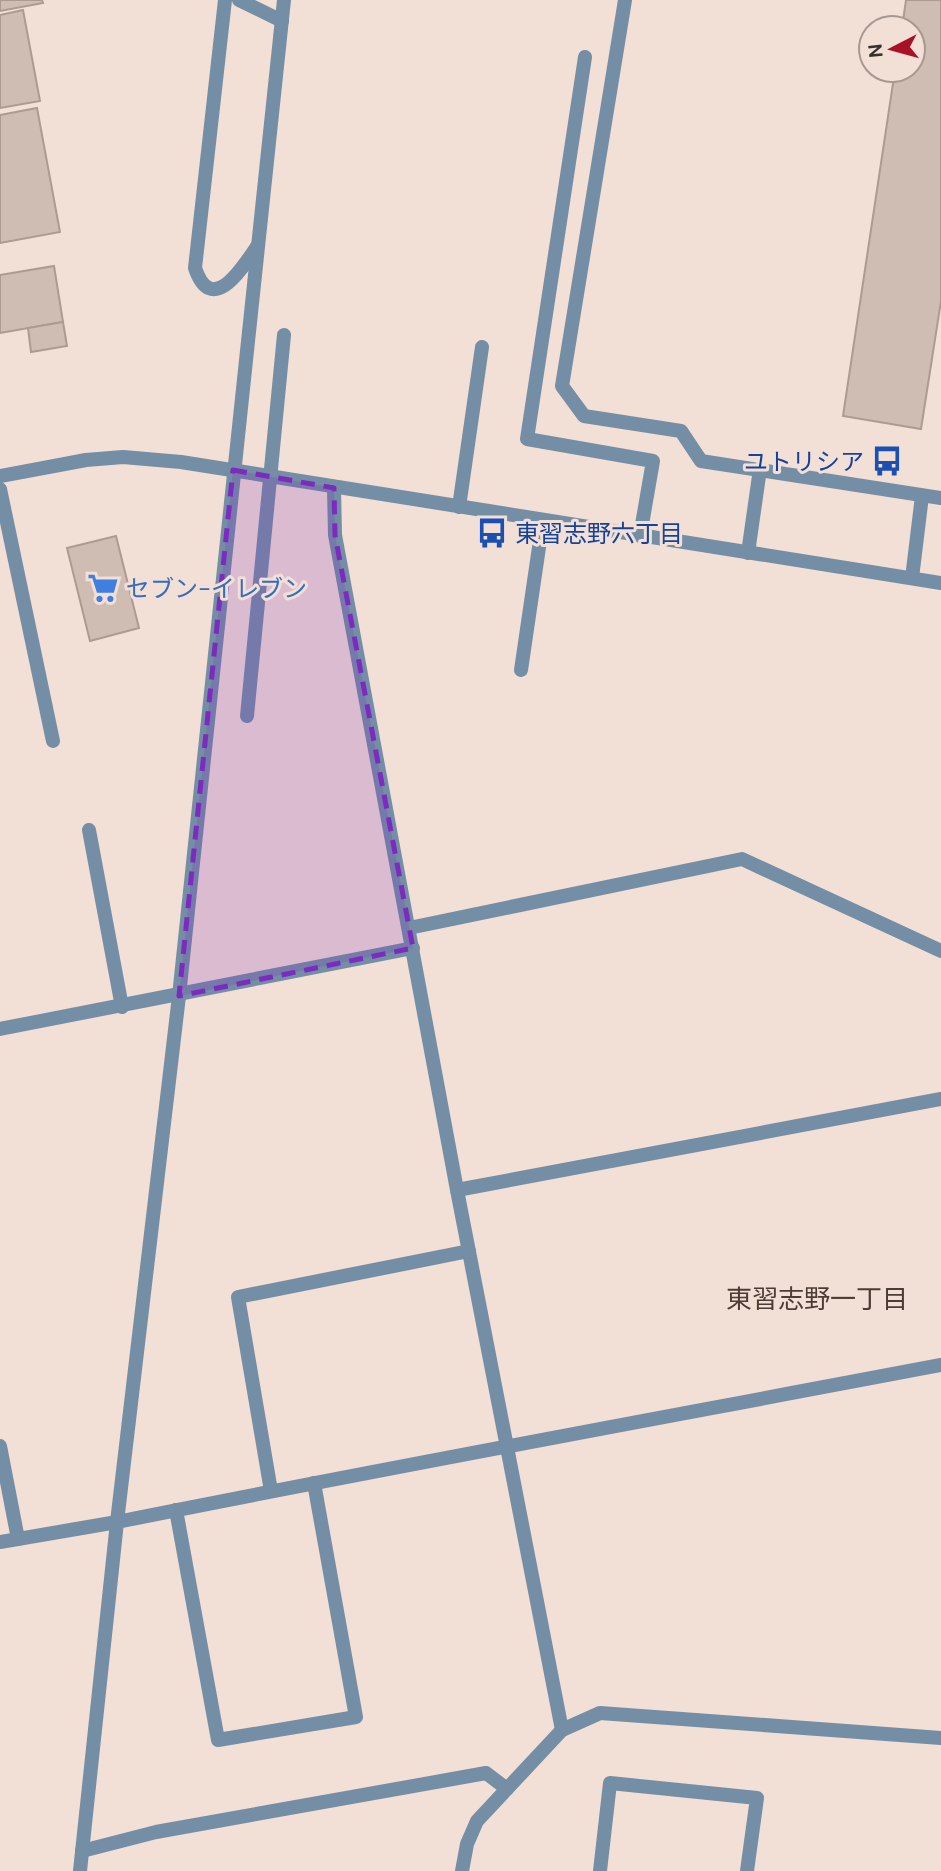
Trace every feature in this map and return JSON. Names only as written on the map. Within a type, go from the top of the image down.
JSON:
[{"type":"street","points":[[225,0],[195,268],[199,281],[207,287],[223,288],[237,275],[258,245]]},
{"type":"street","points":[[239,0],[282,21]]},
{"type":"street","points":[[80,1871],[117,1522],[179,996],[284,0]]},
{"type":"street","points":[[625,0],[562,386],[584,416],[681,432],[701,461],[941,498]]},
{"type":"street","points":[[585,57],[527,439],[653,461],[640,536]]},
{"type":"street","points":[[247,716],[284,335]]},
{"type":"street","points":[[459,507],[482,347]]},
{"type":"street","points":[[0,476],[86,460],[123,457],[181,462],[941,583]]},
{"type":"street","points":[[748,552],[760,470]]},
{"type":"street","points":[[334,488],[335,535],[457,1190],[562,1730]]},
{"type":"street","points":[[0,489],[52,741]]},
{"type":"street","points":[[912,578],[922,496]]},
{"type":"street","points":[[521,670],[543,520]]},
{"type":"street","points":[[89,830],[122,1007]]},
{"type":"street","points":[[409,928],[742,859],[941,951]]},
{"type":"street","points":[[0,1030],[413,948]]},
{"type":"street","points":[[457,1190],[941,1099]]},
{"type":"street","points":[[271,1491],[238,1297],[469,1251]]},
{"type":"street","points":[[0,1542],[941,1365]]},
{"type":"street","points":[[0,1446],[18,1539]]},
{"type":"street","points":[[176,1510],[218,1741],[356,1717],[314,1483]]},
{"type":"street","points":[[462,1871],[467,1844],[477,1821],[562,1730],[600,1713],[941,1738]]},
{"type":"street","points":[[82,1851],[156,1832],[485,1773],[507,1789]]},
{"type":"street","points":[[600,1871],[610,1783],[757,1798],[747,1871]]},
{"type":"highlighted area","points":[[233,470],[334,488],[335,535],[413,948],[179,996]]},
{"type":"building","points":[[0,0],[42,0],[43,3],[0,11]]},
{"type":"building","points":[[906,0],[941,0],[941,301],[921,429],[843,416],[893,84],[927,84],[927,14],[904,14]]},
{"type":"building","points":[[23,10],[40,101],[0,108],[0,15]]},
{"type":"building","points":[[37,108],[60,232],[0,243],[0,115]]},
{"type":"building","points":[[54,266],[63,322],[0,333],[0,275]]},
{"type":"building","points":[[63,322],[67,346],[31,352],[28,328]]},
{"type":"building","name":"セブン-イレブン","points":[[116,536],[139,628],[90,641],[67,548]]},
{"type":"place","name":"ユトリシア","points":[[887,461]]},
{"type":"place","name":"東習志野六丁目","points":[[492,533]]},
{"type":"place","name":"セブン-イレブン","points":[[103,588]]},
{"type":"district","name":"東習志野一丁目","points":[[817,1299]]}]
